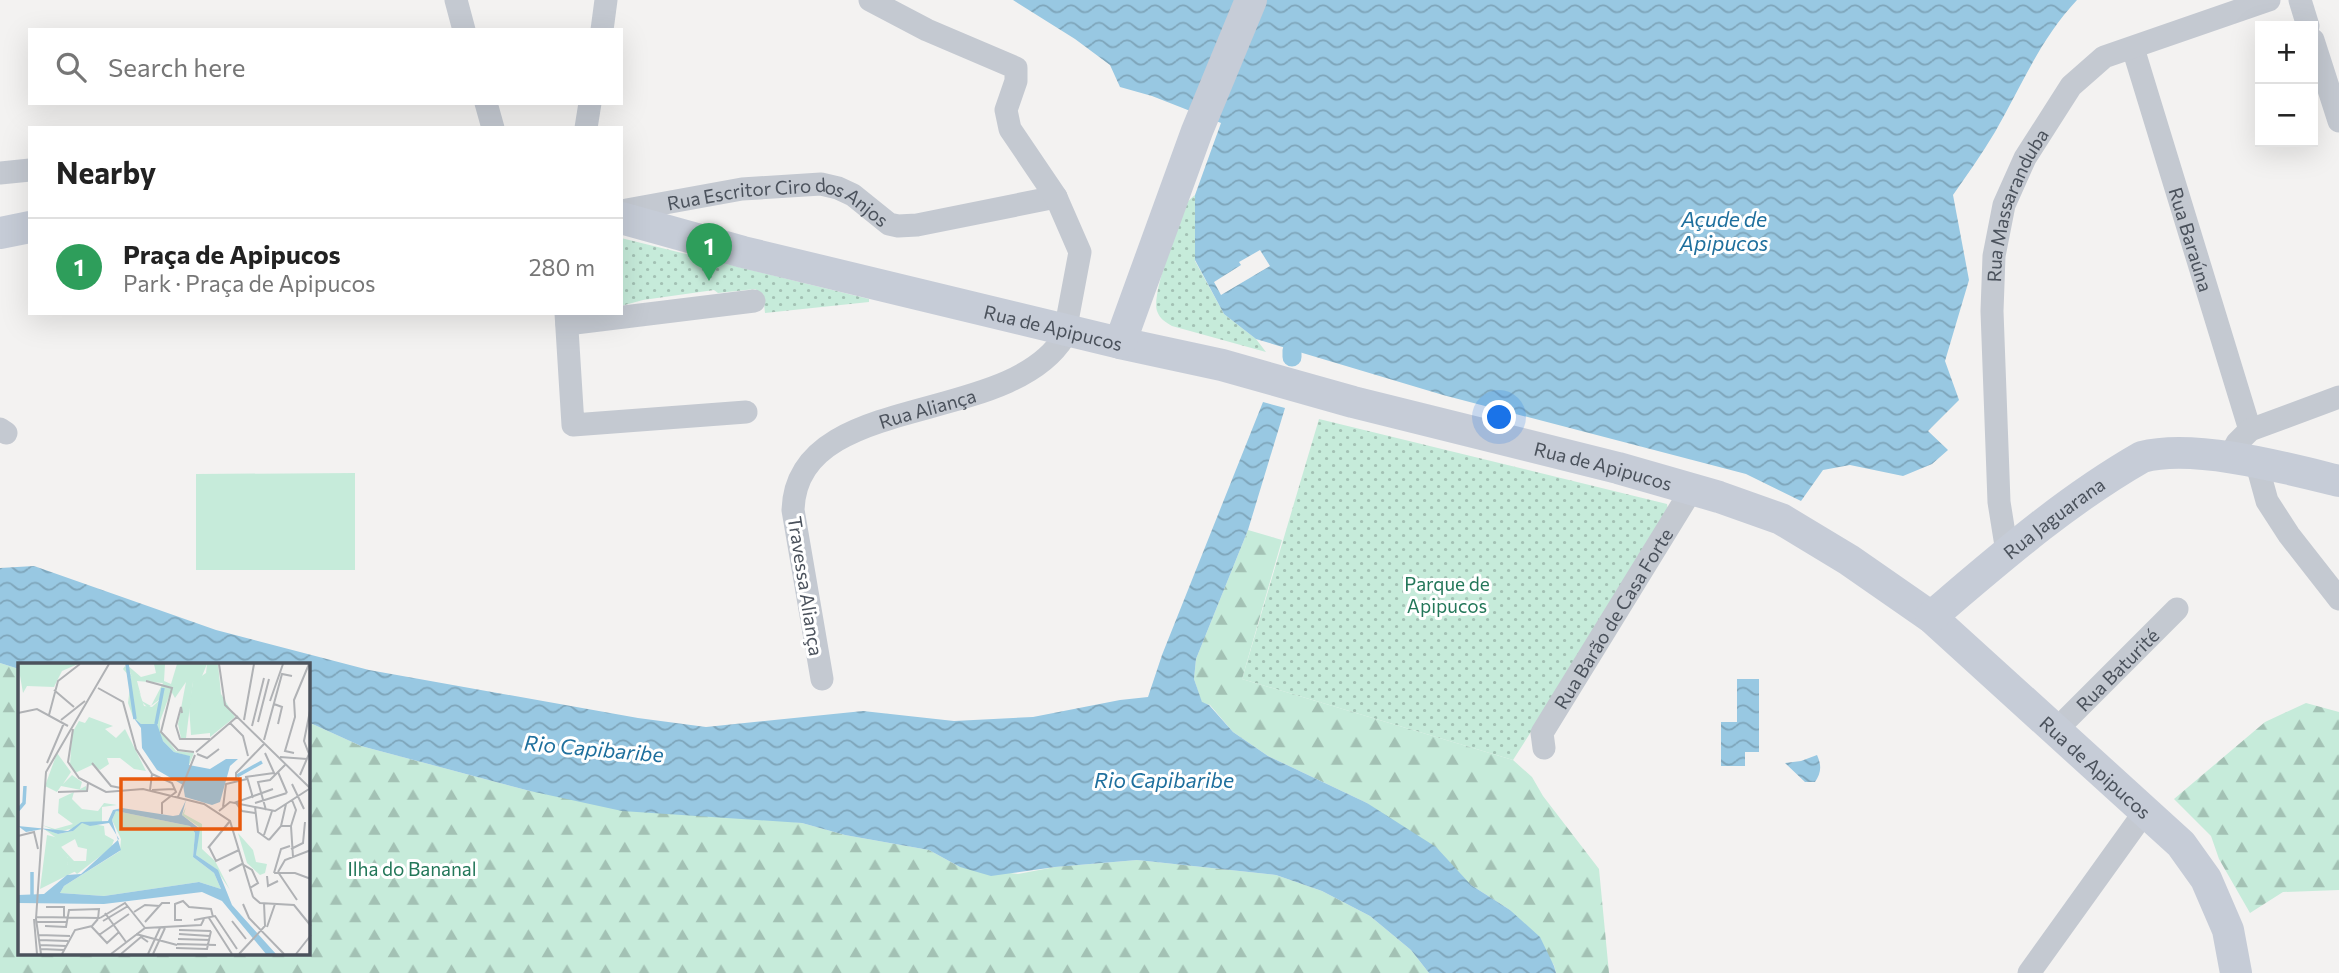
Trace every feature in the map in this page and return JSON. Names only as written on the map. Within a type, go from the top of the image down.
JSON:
[{"type":"main road","points":[[1120,343],[1197,131],[1251,0]]},
{"type":"main road","name":"Rua de Apipucos","points":[[623,219],[743,252],[1222,365],[1353,402],[1618,468],[1781,519],[1849,560],[1931,617],[2181,844],[2206,879],[2228,930],[2236,973]]},
{"type":"main road","points":[[0,233],[28,228]]},
{"type":"main road","name":"Rua Jaguarana","points":[[1931,617],[2061,510],[2142,457],[2154,453],[2192,454],[2242,460],[2339,481]]},
{"type":"street","points":[[456,0],[463,28]]},
{"type":"street","points":[[602,28],[606,0]]},
{"type":"street","points":[[870,0],[927,30],[1016,68],[1017,81],[1006,110],[1010,129],[1056,197],[1080,252],[1066,330]]},
{"type":"street","name":"Rua Massaranduba","points":[[2007,552],[1999,502],[1992,310],[1994,256],[2004,205],[2025,158],[2071,86],[2104,57],[2269,0]]},
{"type":"street","points":[[2300,0],[2306,21]]},
{"type":"street","name":"Rua Baraúna","points":[[2133,47],[2250,430]]},
{"type":"street","points":[[2318,56],[2339,121]]},
{"type":"street","points":[[487,105],[493,126]]},
{"type":"street","points":[[586,126],[590,105]]},
{"type":"street","points":[[0,173],[28,170]]},
{"type":"street","name":"Rua Escritor Ciro dos Anjos","points":[[623,211],[742,190],[801,183],[821,184],[853,195],[883,220],[898,226],[917,225],[1056,197]]},
{"type":"street","points":[[623,314],[754,301]]},
{"type":"street","points":[[608,315],[566,319],[573,425],[746,412]]},
{"type":"street","name":"Rua Aliança","points":[[793,491],[803,471],[835,440],[858,429],[986,392],[1016,380],[1057,348],[1066,330]]},
{"type":"street","points":[[2339,397],[2250,430],[2237,443],[2242,460],[2289,535],[2339,599]]},
{"type":"street","name":"Rua Barão de Casa Forte","points":[[1544,747],[1542,733],[1692,489]]},
{"type":"street","name":"Travessa Aliança","points":[[793,491],[793,510],[822,679]]},
{"type":"street","name":"Rua Baturité","points":[[2056,730],[2177,609]]},
{"type":"street","points":[[2029,973],[2146,810]]},
{"type":"green space","points":[[1195,195],[1195,261],[1224,314],[1256,339],[1266,352],[1172,326],[1158,314],[1158,289],[1167,258],[1186,203]]},
{"type":"green space","points":[[623,238],[869,299],[869,302],[765,313],[763,294],[755,289],[718,293],[714,290],[623,305]]},
{"type":"green space","name":"Parque de Apipucos","points":[[1319,419],[1667,504],[1669,516],[1513,760],[1242,679]]},
{"type":"green space","points":[[355,473],[355,570],[196,570],[196,474]]},
{"type":"green space","points":[[1248,530],[1282,540],[1242,679],[1513,760],[1532,777],[1543,796],[1599,869],[1609,973],[1556,973],[1554,965],[1510,910],[1471,885],[1367,803],[1268,756],[1233,732],[1210,705],[1202,703],[1194,679],[1196,659]]},
{"type":"green space","name":"Ilha do Bananal","points":[[0,663],[18,669],[18,956],[310,956],[310,723],[361,746],[530,791],[802,823],[845,835],[929,850],[960,867],[1018,874],[1055,867],[1137,860],[1276,875],[1322,891],[1370,916],[1411,950],[1429,973],[0,973]]},
{"type":"green space","points":[[2306,703],[2339,712],[2339,890],[2283,892],[2250,913],[2219,859],[2211,836],[2174,799],[2265,722]]},
{"type":"water","name":"Açude de Apipucos","points":[[1013,0],[2077,0],[2052,31],[1995,132],[1953,195],[1969,280],[1945,361],[1959,400],[1928,431],[1948,450],[1932,464],[1903,476],[1850,465],[1823,470],[1801,501],[1746,474],[1443,395],[1256,339],[1224,314],[1195,260],[1195,195],[1221,123],[1152,96],[1120,87],[1110,65],[1075,39]]},
{"type":"water","name":"Rio Capibaribe","points":[[1263,402],[1285,408],[1248,530],[1196,659],[1194,679],[1202,702],[1209,705],[1233,732],[1268,756],[1367,803],[1436,847],[1471,885],[1510,910],[1540,937],[1556,973],[1429,973],[1411,950],[1370,916],[1322,891],[1276,875],[1137,860],[991,876],[960,867],[929,850],[845,835],[802,823],[622,811],[530,791],[361,746],[310,723],[310,663],[18,663],[18,669],[0,663],[0,568],[34,566],[216,630],[369,670],[638,718],[706,727],[863,711],[954,721],[1033,717],[1148,697],[1162,655]]},
{"type":"water","points":[[1737,679],[1759,679],[1759,752],[1745,752],[1745,766],[1721,766],[1721,722],[1737,722]]},
{"type":"water","points":[[1817,755],[1820,769],[1815,782],[1805,782],[1785,763],[1801,761]]},
{"type":"pier","points":[[1260,250],[1270,266],[1221,295],[1214,282],[1241,265],[1239,262]]},
{"type":"waterway","points":[[1292,350],[1292,357]]},
{"type":"place","name":"Praça de Apipucos","points":[[709,281]]}]
